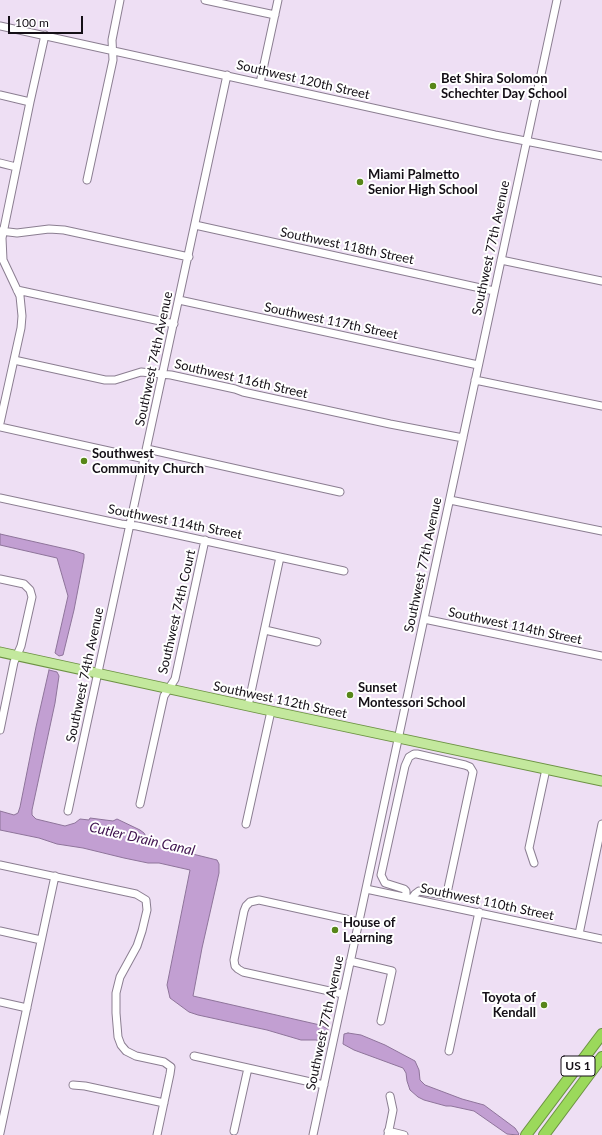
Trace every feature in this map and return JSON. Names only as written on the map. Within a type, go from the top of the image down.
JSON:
[{"type":"highway","name":"US 1","points":[[526,1135],[602,1034]]},
{"type":"highway","name":"US 1","points":[[544,1135],[602,1057]]},
{"type":"main road","name":"Southwest 112th Street","points":[[0,652],[602,781]]},
{"type":"street","points":[[87,180],[113,60],[112,40],[120,0]]},
{"type":"street","points":[[205,0],[275,15]]},
{"type":"street","points":[[260,83],[278,0]]},
{"type":"street","name":"Southwest 77th Avenue","points":[[313,1135],[557,0]]},
{"type":"street","name":"Southwest 120th Street","points":[[0,26],[526,142],[602,156]]},
{"type":"street","points":[[0,423],[22,316],[21,300],[3,260],[2,232],[45,35]]},
{"type":"street","name":"Southwest 74th Avenue","points":[[68,811],[227,75]]},
{"type":"street","points":[[0,95],[30,102]]},
{"type":"street","points":[[0,163],[16,167]]},
{"type":"street","name":"Southwest 118th Street","points":[[195,225],[494,291]]},
{"type":"street","points":[[2,232],[17,233],[49,229],[64,230],[188,257]]},
{"type":"street","points":[[501,260],[602,281]]},
{"type":"street","points":[[17,290],[174,324]]},
{"type":"street","name":"Southwest 117th Street","points":[[179,300],[478,365]]},
{"type":"street","name":"Southwest 116th Street","points":[[14,360],[105,380],[115,380],[141,372],[163,374],[463,438]]},
{"type":"street","points":[[476,380],[602,406]]},
{"type":"street","points":[[0,427],[145,459]]},
{"type":"street","points":[[147,449],[340,492]]},
{"type":"street","name":"Southwest 114th Street","points":[[0,498],[205,540],[344,571]]},
{"type":"street","points":[[450,500],[602,531]]},
{"type":"street","name":"Southwest 74th Court","points":[[140,804],[164,696],[175,679],[205,540]]},
{"type":"street","points":[[248,706],[280,557]]},
{"type":"street","points":[[0,579],[24,584],[31,593],[30,606],[21,646],[17,656],[0,730]]},
{"type":"street","name":"Southwest 114th Street","points":[[424,619],[602,656]]},
{"type":"street","points":[[264,630],[317,642]]},
{"type":"street","points":[[246,824],[271,711]]},
{"type":"street","points":[[414,754],[465,765],[470,767],[473,772],[448,891],[444,895],[433,893],[419,891],[409,898],[403,888],[385,883],[382,878],[382,872],[405,766],[409,757],[414,754]]},
{"type":"street","points":[[534,863],[529,848],[546,769]]},
{"type":"street","points":[[579,934],[602,824]]},
{"type":"street","points":[[0,864],[136,894],[144,898],[147,902],[147,910],[141,936],[120,977],[116,993],[116,1013],[118,1037],[121,1045],[126,1051],[136,1056],[164,1062],[169,1065],[170,1074],[157,1135]]},
{"type":"street","points":[[0,1133],[55,876]]},
{"type":"street","name":"Southwest 110th Street","points":[[366,889],[602,939]]},
{"type":"street","points":[[430,902],[433,893]]},
{"type":"street","points":[[343,994],[243,972],[238,969],[235,966],[234,958],[244,911],[250,902],[259,900],[359,922]]},
{"type":"street","points":[[449,1051],[479,912]]},
{"type":"street","points":[[0,931],[41,940]]},
{"type":"street","points":[[350,961],[392,971],[381,1021]]},
{"type":"street","points":[[0,1002],[27,1008]]},
{"type":"street","points":[[194,1056],[324,1085]]},
{"type":"street","points":[[234,1131],[248,1068]]},
{"type":"street","points":[[73,1085],[85,1086],[164,1103]]},
{"type":"street","points":[[390,1096],[393,1110],[388,1133],[404,1135]]},
{"type":"water","points":[[0,534],[84,554],[74,610],[63,655],[59,656],[55,653],[68,596],[57,558],[0,545]]},
{"type":"water","name":"Cutler Drain Canal","points":[[49,670],[57,672],[59,676],[55,703],[32,815],[36,819],[65,826],[75,823],[80,819],[89,820],[90,818],[113,821],[117,819],[140,830],[152,844],[217,860],[219,864],[219,873],[193,996],[320,1025],[328,1029],[325,1042],[316,1040],[301,1040],[267,1030],[198,1015],[189,1012],[170,998],[167,985],[190,870],[57,844],[39,838],[0,830],[0,811],[14,815],[18,813],[20,807]]},
{"type":"water","points":[[348,1033],[361,1035],[385,1045],[415,1061],[419,1070],[420,1080],[425,1085],[462,1099],[484,1105],[515,1128],[519,1134],[507,1134],[474,1111],[446,1106],[418,1097],[410,1090],[406,1073],[403,1068],[354,1050],[343,1044],[344,1034]]},
{"type":"place","name":"Bet Shira Solomon Schechter Day School","points":[[433,86]]},
{"type":"place","name":"Miami Palmetto Senior High School","points":[[360,182]]},
{"type":"place","name":"Southwest Community Church","points":[[84,461]]},
{"type":"place","name":"Sunset Montessori School","points":[[350,695]]},
{"type":"place","name":"House of Learning","points":[[335,930]]},
{"type":"place","name":"Toyota of Kendall","points":[[544,1005]]}]
